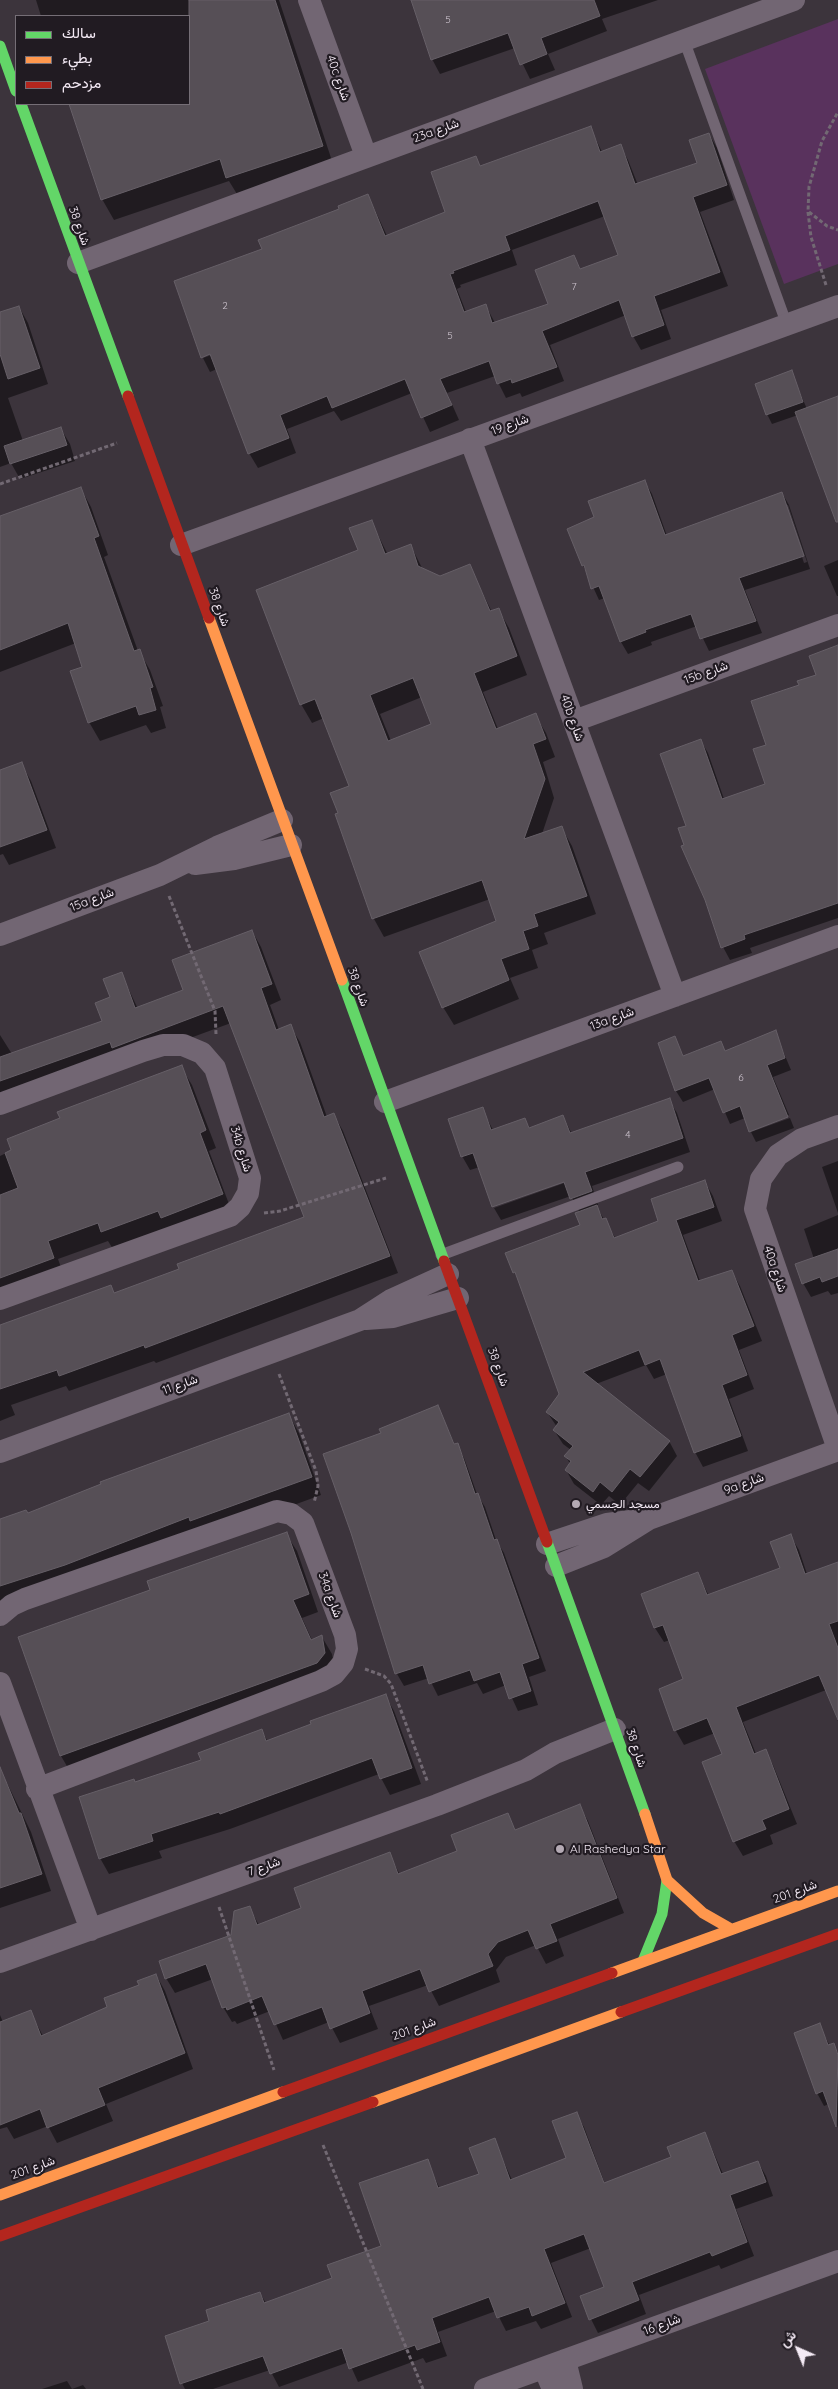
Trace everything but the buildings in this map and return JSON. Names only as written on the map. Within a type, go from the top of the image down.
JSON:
[{"type":"street","name":"40c شارع","points":[[309,0],[366,156]]},
{"type":"street","name":"23a شارع","points":[[78,262],[794,0]]},
{"type":"street","points":[[0,46],[15,88]]},
{"type":"street","name":"شارع 38","points":[[21,105],[556,1566],[667,1880],[662,1914],[643,1961]]},
{"type":"street","name":"شارع 19","points":[[181,545],[836,307]]},
{"type":"street","name":"40b شارع","points":[[470,439],[675,996]]},
{"type":"street","name":"15b شارع","points":[[574,721],[838,625]]},
{"type":"street","name":"15a شارع","points":[[0,935],[160,875],[211,850],[282,820]]},
{"type":"street","name":"15a شارع","points":[[184,864],[234,859],[291,844]]},
{"type":"street","name":"13a شارع","points":[[385,1102],[838,936]]},
{"type":"street","points":[[0,1104],[163,1045],[183,1045],[202,1054],[215,1068]]},
{"type":"street","name":"34b شارع","points":[[215,1068],[250,1178],[248,1193],[240,1207]]},
{"type":"street","name":"40a شارع","points":[[838,1126],[802,1139],[778,1155],[761,1179],[755,1209],[838,1450]]},
{"type":"street","points":[[0,1298],[230,1216],[240,1207]]},
{"type":"street","name":"شارع 11","points":[[360,1320],[445,1264]]},
{"type":"street","name":"شارع 11","points":[[0,1452],[270,1351],[360,1320],[393,1316],[458,1298]]},
{"type":"street","name":"9a شارع","points":[[547,1544],[607,1524],[649,1518],[838,1450]]},
{"type":"street","points":[[0,1615],[18,1602],[262,1515],[277,1511],[291,1514],[303,1523]]},
{"type":"street","name":"9a شارع","points":[[556,1566],[604,1547],[649,1518]]},
{"type":"street","name":"34a شارع","points":[[303,1523],[345,1635],[347,1649],[343,1663]]},
{"type":"street","points":[[38,1789],[322,1680],[334,1674],[343,1663]]},
{"type":"street","points":[[0,1683],[91,1930]]},
{"type":"street","name":"شارع 7","points":[[0,1962],[437,1805],[526,1770],[557,1766],[618,1737]]},
{"type":"street","name":"شارع 38","points":[[667,1880],[703,1913],[731,1929]]},
{"type":"street","name":"شارع 201","points":[[0,2195],[282,2091],[838,1891]]},
{"type":"street","points":[[0,2236],[838,1934]]},
{"type":"street","name":"شارع 16","points":[[485,2389],[838,2261]]},
{"type":"street","points":[[565,2360],[572,2389]]},
{"type":"street","points":[[544,2368],[553,2389]]},
{"type":"lane","points":[[684,40],[787,324]]},
{"type":"lane","points":[[445,1264],[678,1167]]},
{"type":"path","points":[[836,307],[811,237],[808,212],[809,187],[814,162],[822,141],[838,112]]},
{"type":"path","points":[[808,212],[827,226],[838,230]]},
{"type":"path","points":[[0,484],[141,434]]},
{"type":"path","points":[[160,875],[215,1011],[215,1068]]},
{"type":"path","points":[[240,1207],[262,1214],[275,1212],[410,1171]]},
{"type":"path","points":[[270,1351],[316,1471],[318,1486],[314,1503],[303,1523]]},
{"type":"path","points":[[343,1663],[375,1671],[384,1676],[390,1684],[437,1805]]},
{"type":"path","points":[[212,1886],[282,2091]]},
{"type":"path","points":[[314,2124],[423,2389]]},
{"type":"shaded area","points":[[838,19],[838,264],[784,284],[705,69]]},
{"type":"traffic: fast","points":[[0,46],[15,88]]},
{"type":"traffic: fast","points":[[21,105],[128,396]]},
{"type":"traffic: fast","points":[[342,980],[444,1261]]},
{"type":"traffic: fast","points":[[547,1542],[645,1814]]},
{"type":"traffic: fast","points":[[643,1961],[662,1914],[667,1880]]},
{"type":"traffic: slow","points":[[209,618],[342,980]]},
{"type":"traffic: slow","points":[[645,1814],[667,1880],[703,1913],[731,1929]]},
{"type":"traffic: slow","points":[[612,1973],[838,1891]]},
{"type":"traffic: slow","points":[[373,2102],[621,2012]]},
{"type":"traffic: slow","points":[[0,2195],[283,2092]]},
{"type":"traffic: jam","points":[[128,396],[209,618]]},
{"type":"traffic: jam","points":[[444,1261],[547,1542]]},
{"type":"traffic: jam","points":[[621,2012],[838,1934]]},
{"type":"traffic: jam","points":[[283,2092],[612,1973]]},
{"type":"traffic: jam","points":[[0,2236],[373,2102]]},
{"type":"place","name":"مسجد الجسمي","points":[[576,1504]]},
{"type":"place","name":"Al Rashedya Star","points":[[560,1849]]}]
